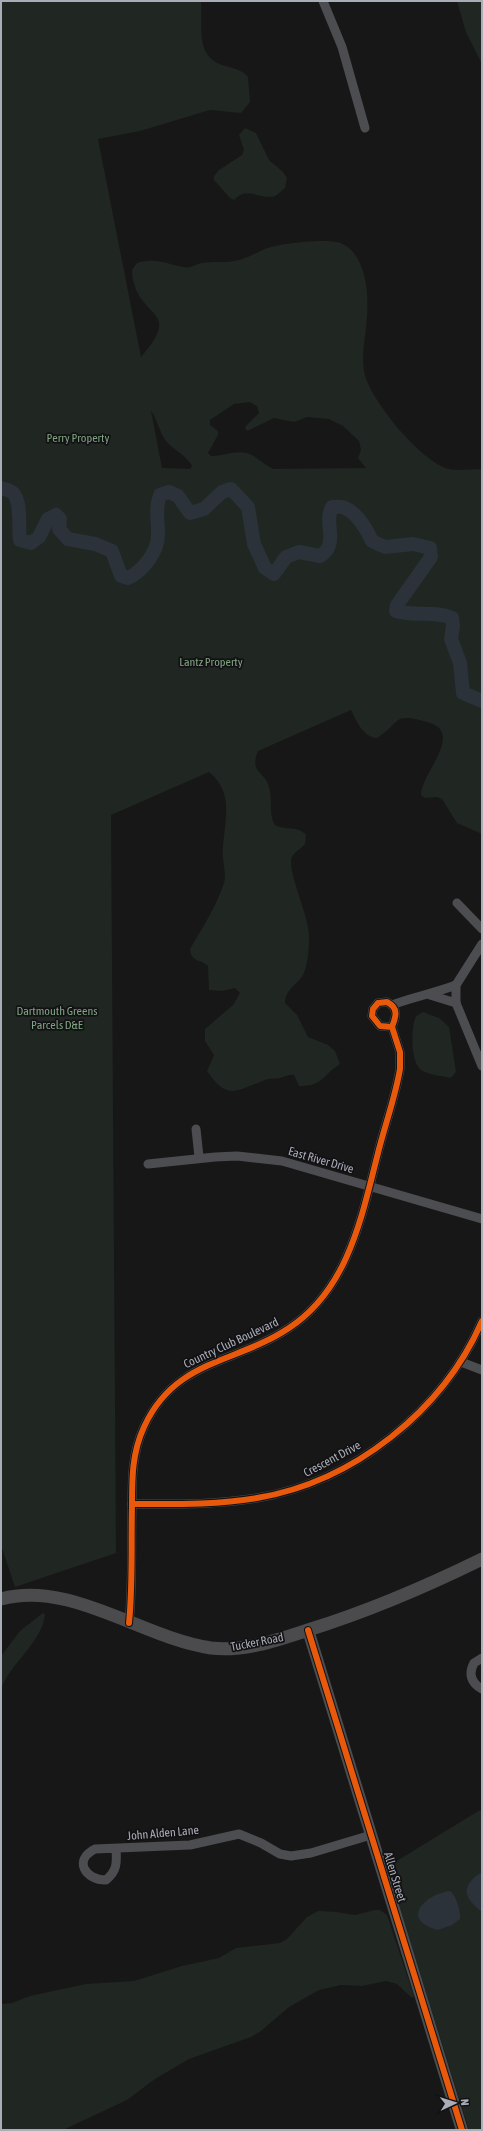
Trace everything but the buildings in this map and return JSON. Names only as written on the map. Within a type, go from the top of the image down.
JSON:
[{"type":"main road","name":"Tucker Road","points":[[1,1599],[23,1596],[53,1597],[178,1640],[220,1648],[254,1645],[308,1630],[385,1604],[482,1558]]},
{"type":"street","points":[[323,1],[342,47],[365,128]]},
{"type":"street","points":[[457,903],[482,929]]},
{"type":"street","points":[[482,944],[456,985],[456,1003],[482,1066]]},
{"type":"street","points":[[392,1027],[380,1026],[372,1014],[374,1007],[379,1003],[386,1002],[392,1005],[414,997],[430,995],[456,985]]},
{"type":"street","points":[[430,995],[456,1003]]},
{"type":"street","name":"Country Club Boulevard","points":[[129,1623],[131,1602],[132,1479],[136,1450],[144,1425],[157,1405],[171,1388],[188,1375],[277,1335],[302,1318],[318,1304],[334,1283],[344,1262],[370,1186],[400,1069],[400,1052],[392,1027],[396,1014],[392,1005]]},
{"type":"street","points":[[196,1129],[199,1157]]},
{"type":"street","name":"East River Drive","points":[[148,1164],[199,1157],[237,1156],[282,1161],[482,1219]]},
{"type":"street","name":"Crescent Drive","points":[[132,1504],[202,1503],[243,1500],[290,1491],[315,1481],[366,1454],[405,1426],[431,1401],[461,1362],[482,1321]]},
{"type":"street","points":[[461,1362],[482,1370]]},
{"type":"street","name":"Allen Street","points":[[308,1630],[462,2130]]},
{"type":"street","points":[[482,1658],[474,1663],[471,1675],[476,1686],[482,1689]]},
{"type":"street","name":"John Alden Lane","points":[[116,1849],[198,1844],[239,1834],[261,1843],[280,1854],[291,1856],[310,1853],[371,1835]]},
{"type":"green space","points":[[1,1],[201,1],[201,32],[205,50],[210,57],[218,63],[240,70],[248,77],[250,102],[241,113],[210,110],[140,131],[98,139],[141,357],[154,340],[158,331],[159,321],[138,294],[132,270],[137,263],[143,261],[155,261],[188,267],[206,262],[235,261],[272,247],[314,241],[340,243],[349,248],[355,255],[364,275],[367,297],[363,364],[368,383],[375,397],[398,428],[411,442],[425,455],[438,464],[453,470],[482,469],[482,834],[457,823],[442,799],[437,797],[425,798],[421,795],[427,776],[439,754],[443,735],[438,727],[427,722],[416,719],[402,718],[377,738],[364,732],[351,710],[258,751],[255,764],[256,768],[269,787],[271,812],[275,825],[283,828],[296,829],[306,835],[305,844],[293,855],[291,863],[295,883],[306,918],[309,937],[308,955],[304,973],[287,994],[285,1003],[297,1015],[308,1037],[328,1045],[335,1051],[340,1064],[322,1080],[307,1086],[299,1086],[294,1075],[290,1075],[280,1078],[267,1079],[233,1091],[220,1087],[207,1071],[214,1055],[205,1041],[205,1029],[233,1005],[240,993],[235,988],[222,991],[209,990],[208,966],[194,958],[190,949],[213,909],[225,879],[223,851],[226,806],[222,788],[209,772],[111,815],[116,1553],[15,1587],[1,1545]],"holes":[[[250,402],[257,406],[259,413],[246,426],[245,428],[247,431],[274,418],[294,422],[307,417],[329,419],[343,426],[359,441],[361,450],[358,458],[366,468],[273,469],[247,453],[237,452],[211,456],[208,453],[218,435],[218,431],[210,425],[210,420],[234,404]],[[151,411],[164,438],[190,462],[192,466],[190,469],[162,468]]]},
{"type":"green space","points":[[457,1],[482,1],[482,64],[466,32]]},
{"type":"green space","points":[[245,128],[256,133],[269,160],[283,172],[287,178],[285,188],[275,196],[265,197],[249,193],[239,196],[234,200],[230,198],[214,180],[214,176],[219,170],[242,155],[244,150],[239,135]]},
{"type":"green space","points":[[423,1012],[439,1018],[449,1027],[456,1072],[451,1078],[428,1073],[421,1070],[417,1066],[413,1052],[412,1036],[416,1016]]},
{"type":"green space","points":[[43,1613],[45,1614],[43,1624],[38,1634],[12,1670],[1,1689],[1,1656],[20,1631]]},
{"type":"green space","points":[[480,1810],[482,1812],[482,2130],[469,2130],[387,1867]]},
{"type":"green space","points":[[380,1910],[387,1915],[414,1996],[412,1998],[397,1984],[386,1981],[362,1986],[341,1985],[319,1990],[289,2007],[261,2031],[251,2037],[189,2059],[155,2079],[127,2100],[63,2130],[1,2130],[1,2004],[12,2003],[30,1996],[86,1984],[134,1981],[182,1966],[219,1958],[236,1948],[280,1943],[287,1939],[307,1917],[318,1911],[355,1915]]},
{"type":"shaded area","points":[[482,1872],[482,1912],[475,1907],[468,1896],[467,1886]]},
{"type":"shaded area","points":[[450,1891],[458,1904],[460,1919],[452,1925],[438,1930],[426,1926],[420,1920],[418,1914],[420,1908],[432,1897]]},
{"type":"waterway","points":[[1,488],[12,492],[18,502],[20,540],[31,543],[39,537],[48,519],[56,515],[60,519],[59,529],[68,539],[95,544],[112,551],[121,576],[128,578],[139,571],[149,560],[156,547],[158,540],[158,500],[160,495],[169,492],[178,496],[190,513],[204,509],[222,492],[231,489],[248,507],[254,544],[265,568],[274,574],[286,557],[299,552],[320,556],[326,551],[329,546],[330,539],[329,520],[332,507],[344,507],[354,514],[372,541],[385,547],[413,544],[430,548],[431,557],[397,605],[396,611],[410,614],[438,614],[452,618],[453,626],[451,639],[460,663],[463,693],[482,701]]},
{"type":"cycle path","points":[[129,1623],[133,1476],[137,1446],[144,1427],[157,1405],[172,1388],[189,1375],[269,1340],[289,1328],[309,1312],[325,1294],[338,1274],[349,1252],[365,1205],[400,1069],[400,1052],[392,1027],[380,1026],[372,1016],[373,1009],[378,1003],[387,1002],[391,1004],[395,1010],[395,1020],[392,1027]]},
{"type":"cycle path","points":[[132,1504],[194,1504],[257,1498],[293,1489],[327,1476],[360,1459],[391,1437],[419,1412],[444,1384],[465,1354],[482,1321]]},
{"type":"cycle path","points":[[308,1630],[462,2130]]},
{"type":"park label","name":"Perry Property","points":[[78,438]]},
{"type":"park label","name":"Lantz Property","points":[[211,662]]},
{"type":"park label","name":"Dartmouth Greens Parcels D&E","points":[[57,1018]]}]
